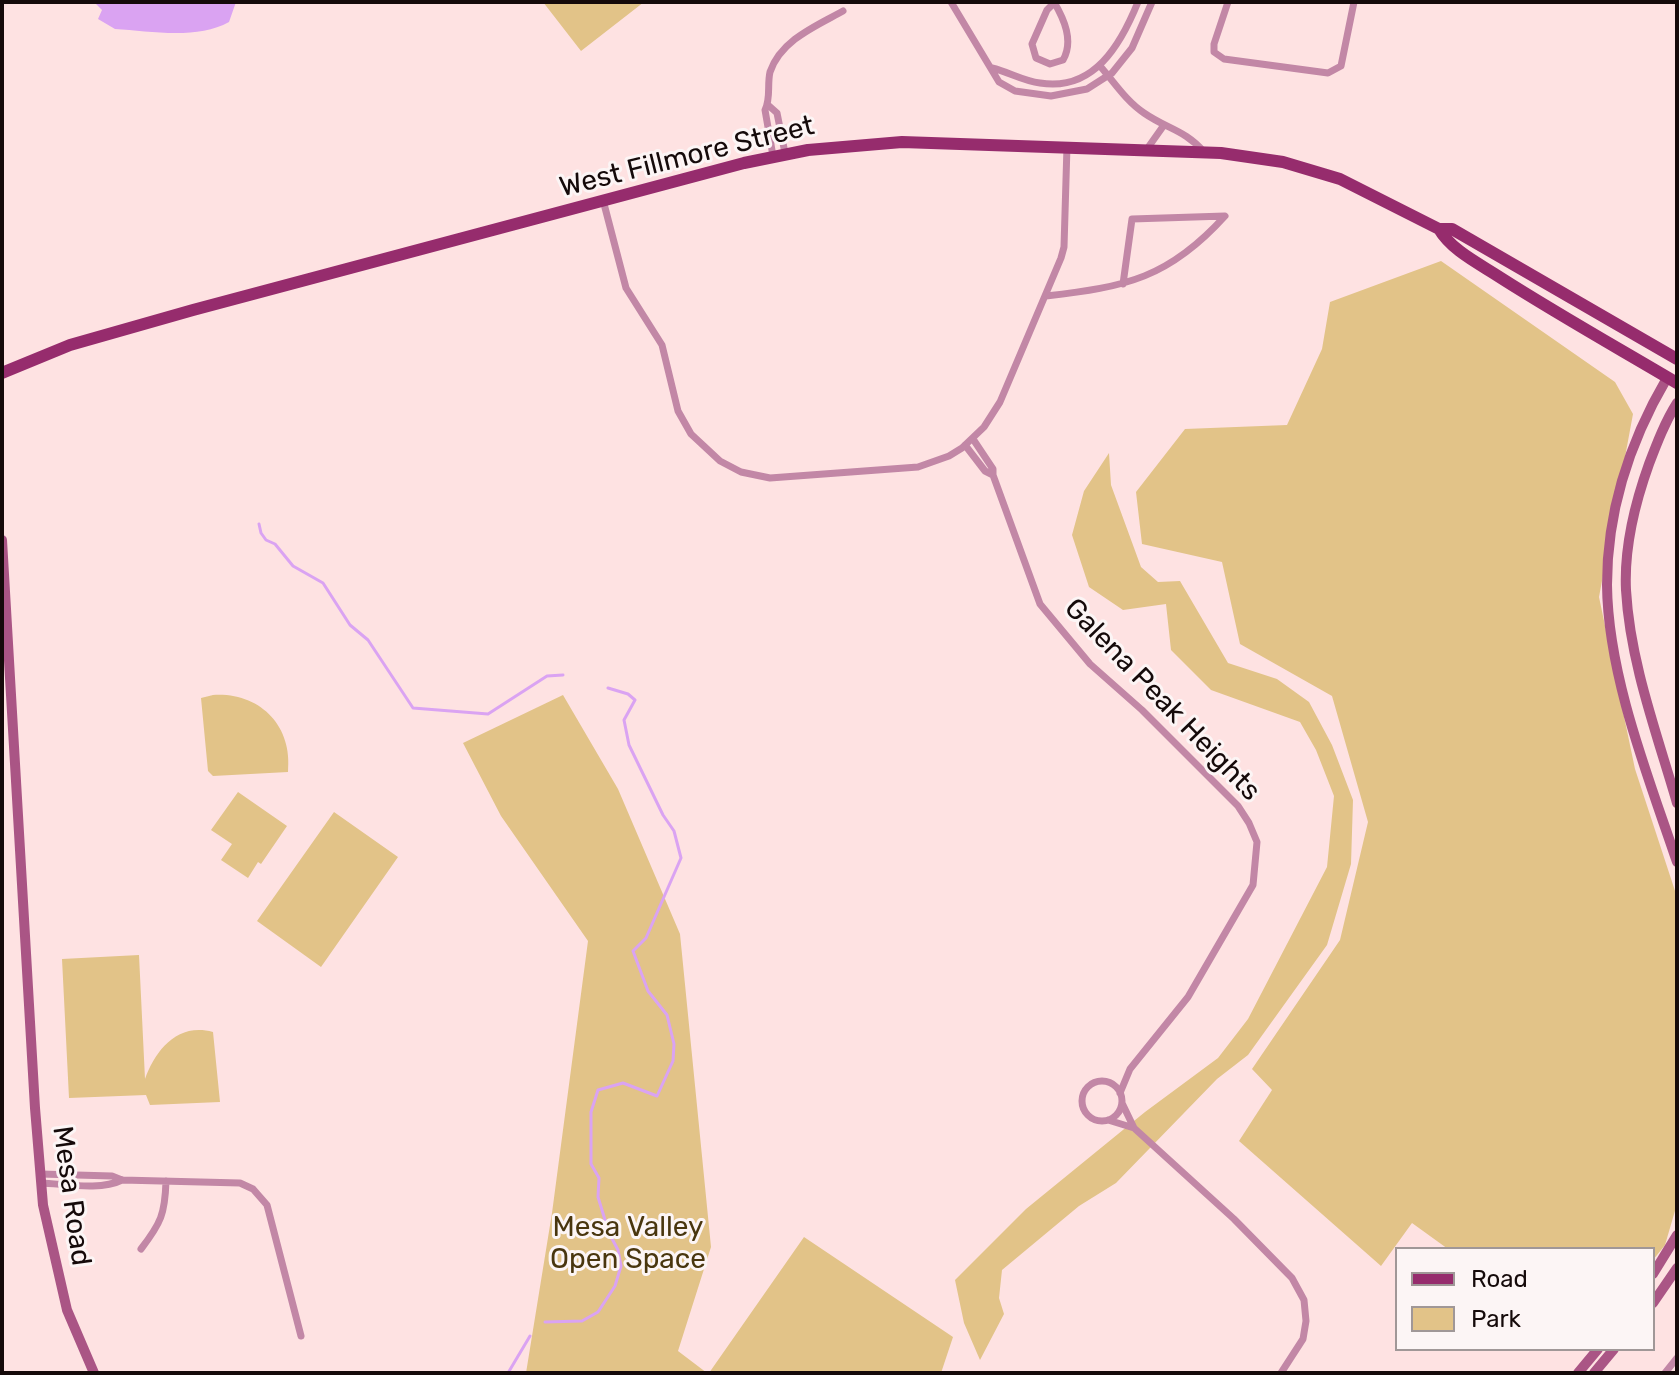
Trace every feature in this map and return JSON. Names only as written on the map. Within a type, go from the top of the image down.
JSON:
[{"type":"main road","name":"West Fillmore Street","points":[[2,373],[70,345],[603,200],[779,155],[853,144],[902,142],[1205,153],[1262,158],[1323,173],[1384,199],[1439,229],[1452,229],[1677,360]]},
{"type":"main road","name":"West Fillmore Street","points":[[1439,229],[1447,242],[1499,277],[1672,380]]},
{"type":"main road","points":[[1677,360],[1672,380],[1640,427],[1623,475],[1615,504],[1607,584],[1615,654],[1628,709],[1677,862]]},
{"type":"main road","points":[[1677,403],[1660,436],[1635,510],[1626,581],[1628,612],[1640,673],[1677,803]]},
{"type":"main road","name":"Mesa Road","points":[[2,540],[41,1179],[60,1287],[76,1334],[94,1373]]},
{"type":"main road","points":[[1655,1271],[1677,1235]]},
{"type":"main road","points":[[1655,1300],[1677,1268]]},
{"type":"main road","points":[[1578,1373],[1596,1351]]},
{"type":"main road","points":[[1594,1373],[1612,1351]]},
{"type":"street","points":[[951,2],[999,82],[1006,87],[1040,96],[1074,93],[1108,76],[1132,48],[1152,2]]},
{"type":"street","points":[[1054,2],[1061,13],[1069,45],[1063,60],[1050,64],[1036,58],[1032,44],[1047,10],[1054,2]]},
{"type":"street","points":[[992,68],[1031,81],[1052,84],[1083,77],[1113,53],[1125,35],[1138,2]]},
{"type":"street","points":[[1228,2],[1214,52],[1224,59],[1328,73],[1341,66],[1354,2]]},
{"type":"street","points":[[779,155],[765,110],[771,69],[792,40],[843,11]]},
{"type":"street","points":[[1100,66],[1130,102],[1164,125],[1187,134],[1205,153]]},
{"type":"street","points":[[768,105],[777,113],[779,155]]},
{"type":"street","points":[[1146,150],[1164,125]]},
{"type":"street","points":[[603,200],[626,288],[662,345],[678,411],[700,445],[720,461],[755,476],[789,477],[918,467],[949,456],[973,439],[1000,402],[1057,271],[1064,247],[1067,146]]},
{"type":"street","points":[[1046,296],[1123,284],[1137,281],[1179,260],[1203,241],[1225,216],[1132,219],[1123,284]]},
{"type":"street","name":"Galena Peak Heights","points":[[973,439],[993,469],[1040,604],[1090,664],[1142,710],[1238,806],[1257,842],[1253,885],[1247,896],[1182,1005],[1130,1069]]},
{"type":"street","name":"Galena Peak Heights","points":[[965,445],[985,471],[993,475]]},
{"type":"street","points":[[1122,1103],[1116,1116],[1099,1121],[1085,1111],[1083,1100],[1090,1086],[1108,1082],[1130,1069]]},
{"type":"street","points":[[1130,1069],[1120,1093],[1134,1128],[1234,1219],[1292,1278],[1304,1300],[1306,1321],[1303,1339],[1281,1373]]},
{"type":"street","points":[[1108,1082],[1120,1093]]},
{"type":"street","points":[[1108,1120],[1134,1128]]},
{"type":"street","points":[[75,1184],[76,1175]]},
{"type":"street","points":[[41,1179],[76,1175],[112,1176],[122,1180],[233,1182],[247,1185],[267,1205],[301,1336]]},
{"type":"street","points":[[41,1179],[75,1184],[114,1184],[122,1180]]},
{"type":"street","points":[[141,1249],[162,1219],[166,1181]]},
{"type":"street","points":[[1665,1373],[1677,1358]]},
{"type":"green space","points":[[543,2],[644,2],[581,51]]},
{"type":"green space","points":[[1441,261],[1615,382],[1633,414],[1599,597],[1635,769],[1677,897],[1677,1204],[1665,1245],[1655,1258],[1655,1247],[1445,1247],[1412,1223],[1381,1266],[1239,1141],[1272,1090],[1252,1069],[1340,940],[1368,822],[1332,696],[1240,644],[1222,562],[1142,544],[1136,492],[1185,429],[1287,425],[1322,349],[1330,302]]},
{"type":"green space","points":[[1109,453],[1111,485],[1141,567],[1158,582],[1180,581],[1228,663],[1277,679],[1309,702],[1332,745],[1353,800],[1351,864],[1327,945],[1248,1055],[1217,1079],[1116,1183],[1079,1206],[1002,1270],[999,1298],[1004,1314],[980,1360],[964,1323],[955,1280],[1026,1209],[1145,1112],[1218,1058],[1248,1019],[1327,867],[1334,796],[1316,750],[1300,722],[1211,690],[1171,650],[1166,604],[1123,610],[1089,587],[1072,535],[1084,491]]},
{"type":"green space","points":[[213,695],[245,699],[270,715],[285,740],[288,772],[213,776],[208,771],[201,698]]},
{"type":"green space","name":"Mesa Valley Open Space","points":[[563,695],[618,789],[680,934],[711,1247],[678,1351],[707,1373],[526,1373],[552,1213],[588,941],[501,816],[463,743]]},
{"type":"green space","points":[[238,792],[287,826],[248,878],[221,860],[232,844],[211,830]]},
{"type":"green space","points":[[334,812],[398,857],[321,967],[257,921]]},
{"type":"green space","points":[[139,955],[145,1079],[155,1058],[169,1041],[189,1031],[213,1032],[220,1102],[150,1105],[146,1095],[69,1098],[62,959]]},
{"type":"green space","name":"Mesa Valley Open Space","points":[[804,1237],[953,1337],[941,1373],[709,1373]]},
{"type":"shaded area","points":[[94,2],[236,2],[229,22],[203,31],[173,33],[115,29],[98,19],[102,10]]},
{"type":"waterway","points":[[259,524],[266,540],[275,544],[293,566],[323,583],[350,625],[368,640],[413,708],[488,714],[547,676],[563,675]]},
{"type":"waterway","points":[[545,1322],[582,1321],[598,1312],[615,1286],[621,1266],[598,1197],[599,1178],[591,1164],[591,1112],[598,1090],[623,1083],[657,1096],[673,1061],[674,1044],[667,1015],[648,991],[633,951],[646,938],[681,858],[674,831],[629,745],[624,720],[635,700],[628,694],[608,688]]},
{"type":"waterway","points":[[508,1373],[530,1336]]}]
